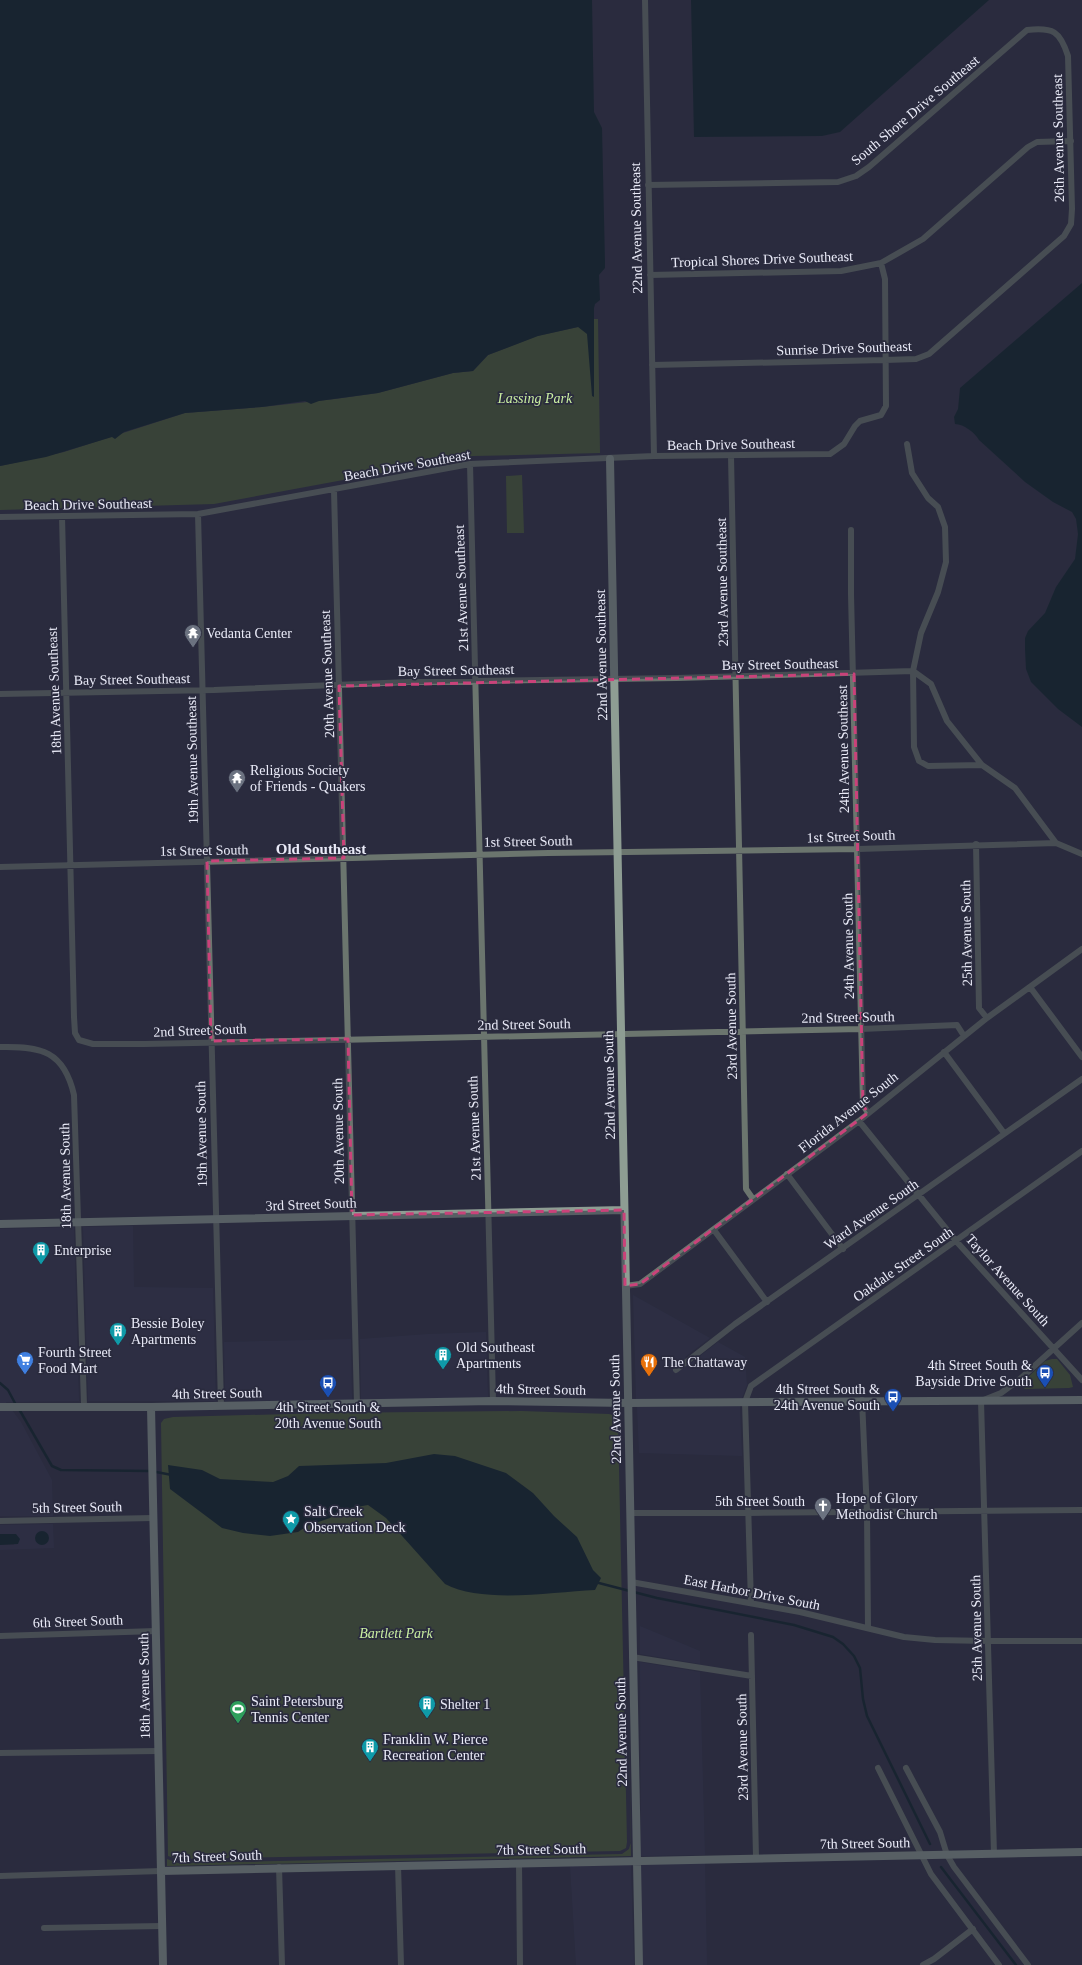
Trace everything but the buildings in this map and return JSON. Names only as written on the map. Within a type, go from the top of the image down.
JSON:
[{"type":"street","name":"22nd Avenue Southeast","points":[[645,0],[654,456]]},
{"type":"street","name":"South Shore Drive Southeast","points":[[648,185],[838,182],[856,176],[869,167],[1027,30],[1042,28],[1052,31],[1063,39]]},
{"type":"street","name":"26th Avenue Southeast","points":[[1063,39],[1068,56],[1072,216],[1071,224],[1064,236]]},
{"type":"street","name":"Tropical Shores Drive Southeast","points":[[650,275],[841,271],[881,263],[923,239],[1028,147],[1037,142],[1071,141]]},
{"type":"street","name":"Sunrise Drive Southeast","points":[[652,365],[916,359],[929,354],[1064,236]]},
{"type":"street","points":[[881,263],[885,279],[885,360]]},
{"type":"street","name":"Beach Drive Southeast","points":[[0,517],[198,514],[470,464],[654,456],[830,454],[844,444],[855,426],[860,421],[881,415],[885,411],[885,360]]},
{"type":"street","points":[[907,444],[912,473],[928,498],[938,507],[945,527],[946,562],[938,592],[921,633],[913,672],[914,747],[919,761],[928,766],[982,765]]},
{"type":"street","name":"23rd Avenue Southeast","points":[[731,456],[740,851]]},
{"type":"street","name":"22nd Avenue Southeast","points":[[610,459],[617,852]]},
{"type":"street","name":"21st Avenue Southeast","points":[[470,464],[480,854]]},
{"type":"street","name":"20th Avenue Southeast","points":[[334,490],[344,858]]},
{"type":"street","name":"19th Avenue Southeast","points":[[198,514],[207,861]]},
{"type":"street","name":"18th Avenue Southeast","points":[[62,516],[71,865]]},
{"type":"street","name":"24th Avenue Southeast","points":[[852,530],[851,594],[858,849]]},
{"type":"street","points":[[913,672],[931,684],[947,721],[982,765],[1015,788],[1056,843],[1082,854]]},
{"type":"street","name":"Bay Street Southeast","points":[[0,694],[339,686],[409,682],[476,682],[913,672]]},
{"type":"street","name":"1st Street South","points":[[0,867],[480,854],[858,849],[976,844],[1056,843]]},
{"type":"street","name":"25th Avenue South","points":[[976,844],[979,1008],[987,1018]]},
{"type":"street","name":"24th Avenue South","points":[[858,849],[863,1105],[868,1113]]},
{"type":"street","name":"23rd Avenue South","points":[[740,851],[746,1189],[753,1199]]},
{"type":"street","name":"22nd Avenue South","points":[[617,852],[639,1965]]},
{"type":"street","name":"21st Avenue South","points":[[480,854],[492,1401]]},
{"type":"street","name":"20th Avenue South","points":[[344,858],[357,1404]]},
{"type":"street","name":"19th Avenue South","points":[[207,861],[215,1220],[221,1405]]},
{"type":"street","name":"2nd Street South","points":[[71,865],[75,1033],[79,1040],[93,1044],[861,1029],[957,1025],[964,1036]]},
{"type":"street","name":"Florida Avenue South","points":[[625,1286],[640,1284],[714,1230],[858,1121],[987,1018],[1082,949]]},
{"type":"street","points":[[1030,987],[1082,1057]]},
{"type":"street","name":"18th Avenue South","points":[[0,1047],[33,1048],[48,1054],[64,1067],[71,1080],[76,1114],[84,1405]]},
{"type":"street","points":[[944,1052],[1004,1133]]},
{"type":"street","name":"Ward Avenue South","points":[[676,1370],[767,1302],[1082,1079]]},
{"type":"street","name":"Taylor Avenue South","points":[[858,1121],[956,1241],[1082,1380]]},
{"type":"street","name":"Oakdale Street South","points":[[745,1402],[751,1386],[1082,1151]]},
{"type":"street","points":[[787,1174],[843,1249]]},
{"type":"street","name":"3rd Street South","points":[[0,1224],[624,1210]]},
{"type":"street","points":[[714,1230],[767,1302]]},
{"type":"street","points":[[981,1401],[1001,1393],[1020,1379],[1082,1323]]},
{"type":"street","points":[[862,1400],[868,1628],[904,1637],[935,1640],[1082,1641]]},
{"type":"street","name":"4th Street South","points":[[3,1407],[84,1405],[151,1407],[492,1401],[628,1403],[862,1400],[1082,1400]]},
{"type":"street","name":"25th Avenue South","points":[[981,1401],[994,1854]]},
{"type":"street","points":[[745,1402],[751,1603]]},
{"type":"street","name":"18th Avenue South","points":[[151,1407],[163,1965]]},
{"type":"street","name":"5th Street South","points":[[630,1512],[748,1513],[1082,1510]]},
{"type":"street","name":"5th Street South","points":[[0,1520],[153,1518]]},
{"type":"street","name":"East Harbor Drive South","points":[[631,1582],[800,1612],[868,1628]]},
{"type":"street","name":"6th Street South","points":[[0,1636],[156,1631]]},
{"type":"street","name":"23rd Avenue South","points":[[751,1635],[756,1857]]},
{"type":"street","points":[[632,1657],[752,1676]]},
{"type":"street","points":[[0,1754],[158,1750]]},
{"type":"street","points":[[878,1768],[931,1874],[999,1965]]},
{"type":"street","points":[[906,1768],[940,1832],[947,1856],[1028,1965]]},
{"type":"street","name":"7th Street South","points":[[0,1876],[279,1867],[756,1857],[947,1856],[1082,1852]]},
{"type":"street","points":[[519,1863],[520,1965]]},
{"type":"street","points":[[398,1865],[401,1965]]},
{"type":"street","points":[[279,1867],[282,1965]]},
{"type":"street","points":[[44,1928],[162,1926]]},
{"type":"street","points":[[923,1965],[934,1959],[973,1929]]},
{"type":"highlighted area","points":[[854,674],[863,1105],[868,1113],[640,1284],[625,1286],[624,1210],[352,1215],[348,1039],[211,1041],[207,861],[344,858],[339,686]]},
{"type":"shaded area","points":[[0,0],[592,0],[594,112],[602,128],[605,262],[605,268],[599,275],[600,300],[595,304],[594,308],[594,397],[592,396],[587,334],[578,327],[538,336],[488,355],[473,371],[453,373],[378,393],[319,401],[311,404],[305,401],[262,407],[185,413],[124,432],[115,439],[112,437],[46,457],[0,466]]},
{"type":"shaded area","points":[[691,0],[989,0],[840,132],[822,136],[694,137]]},
{"type":"shaded area","points":[[1082,283],[1082,727],[1058,709],[1031,682],[1026,669],[1025,649],[1025,638],[1028,631],[1045,613],[1056,587],[1075,559],[1078,534],[1076,519],[1072,512],[1053,502],[1025,482],[969,429],[955,424],[954,417],[958,409],[960,388]]},
{"type":"shaded area","points":[[133,1226],[134,1287],[213,1288],[216,1401],[88,1401],[83,1227]]},
{"type":"shaded area","points":[[74,1227],[79,1401],[6,1402],[21,1422],[52,1480],[53,1516],[0,1516],[0,1229]]},
{"type":"shaded area","points":[[633,1295],[710,1338],[685,1357],[691,1363],[718,1342],[745,1357],[747,1385],[742,1398],[636,1399]]},
{"type":"shaded area","points":[[486,1332],[488,1397],[361,1400],[360,1339],[428,1334]]},
{"type":"shaded area","points":[[351,1339],[352,1400],[225,1401],[224,1342]]},
{"type":"shaded area","points":[[740,1406],[742,1456],[639,1453],[637,1407]]},
{"type":"shaded area","points":[[434,1454],[455,1456],[506,1473],[533,1493],[554,1516],[577,1537],[593,1570],[601,1578],[595,1590],[498,1595],[478,1594],[460,1590],[445,1584],[386,1518],[368,1505],[340,1510],[330,1518],[307,1526],[298,1532],[270,1536],[243,1533],[222,1528],[170,1489],[168,1465],[202,1470],[220,1479],[273,1482],[288,1476],[299,1466],[386,1463]]},
{"type":"shaded area","points":[[53,1524],[54,1548],[0,1550],[0,1545],[14,1545],[13,1534],[0,1534],[0,1525]]},
{"type":"shaded area","points":[[39,1531],[45,1531],[49,1535],[49,1541],[45,1545],[39,1545],[35,1541],[35,1535]]},
{"type":"shaded area","points":[[0,1534],[16,1534],[20,1539],[18,1544],[0,1545]]},
{"type":"shaded area","points":[[640,1626],[700,1651],[700,1664],[640,1654]]},
{"type":"shaded area","points":[[640,1662],[700,1672],[705,1855],[641,1856]]},
{"type":"shaded area","points":[[705,1863],[707,1965],[643,1965],[641,1864]]},
{"type":"shaded area","points":[[631,1865],[634,1965],[576,1965],[570,1866]]},
{"type":"green space","name":"Lassing Park","points":[[594,310],[594,319],[598,319],[600,453],[473,456],[214,504],[0,510],[0,466],[64,452],[185,413],[262,407],[378,393],[453,373],[473,371],[488,355],[537,336],[578,327]]},
{"type":"green space","points":[[522,475],[524,533],[507,533],[506,476]]},
{"type":"green space","points":[[1057,1359],[1070,1375],[1073,1387],[1025,1389],[1022,1386],[1023,1382],[1045,1361]]},
{"type":"green space","name":"Bartlett Park","points":[[521,1411],[609,1414],[616,1416],[618,1421],[626,1848],[620,1851],[178,1859],[168,1856],[161,1423],[164,1419],[173,1417],[326,1413]]},
{"type":"green space","points":[[631,1843],[631,1856],[167,1866],[167,1859],[178,1863],[622,1854],[629,1849]]},
{"type":"waterway","points":[[0,1383],[8,1390],[16,1405]]},
{"type":"waterway","points":[[19,1409],[52,1466],[61,1470],[151,1471],[172,1475]]},
{"type":"waterway","points":[[595,1582],[657,1598],[794,1625],[833,1637],[843,1644],[854,1656],[860,1668],[863,1699],[867,1716],[930,1844]]},
{"type":"waterway","points":[[941,1867],[1016,1965]]},
{"type":"place","name":"Vedanta Center","points":[[193,648]]},
{"type":"place","name":"Religious Society of Friends - Quakers","points":[[237,793]]},
{"type":"place","name":"Enterprise","points":[[41,1265]]},
{"type":"place","name":"Bessie Boley Apartments","points":[[118,1346]]},
{"type":"place","name":"Old Southeast Apartments","points":[[443,1370]]},
{"type":"place","name":"Fourth Street Food Mart","points":[[25,1375]]},
{"type":"place","name":"The Chattaway","points":[[649,1377]]},
{"type":"place","name":"4th Street South & Bayside Drive South","points":[[1045,1388]]},
{"type":"place","name":"4th Street South & 20th Avenue South","points":[[328,1398]]},
{"type":"place","name":"4th Street South & 24th Avenue South","points":[[893,1412]]},
{"type":"place","name":"Hope of Glory Methodist Church","points":[[823,1521]]},
{"type":"place","name":"Salt Creek Observation Deck","points":[[291,1534]]},
{"type":"place","name":"Shelter 1","points":[[427,1719]]},
{"type":"place","name":"Saint Petersburg Tennis Center","points":[[238,1724]]},
{"type":"place","name":"Franklin W. Pierce Recreation Center","points":[[370,1762]]},
{"type":"district","name":"Old Southeast","points":[[321,849]]}]
